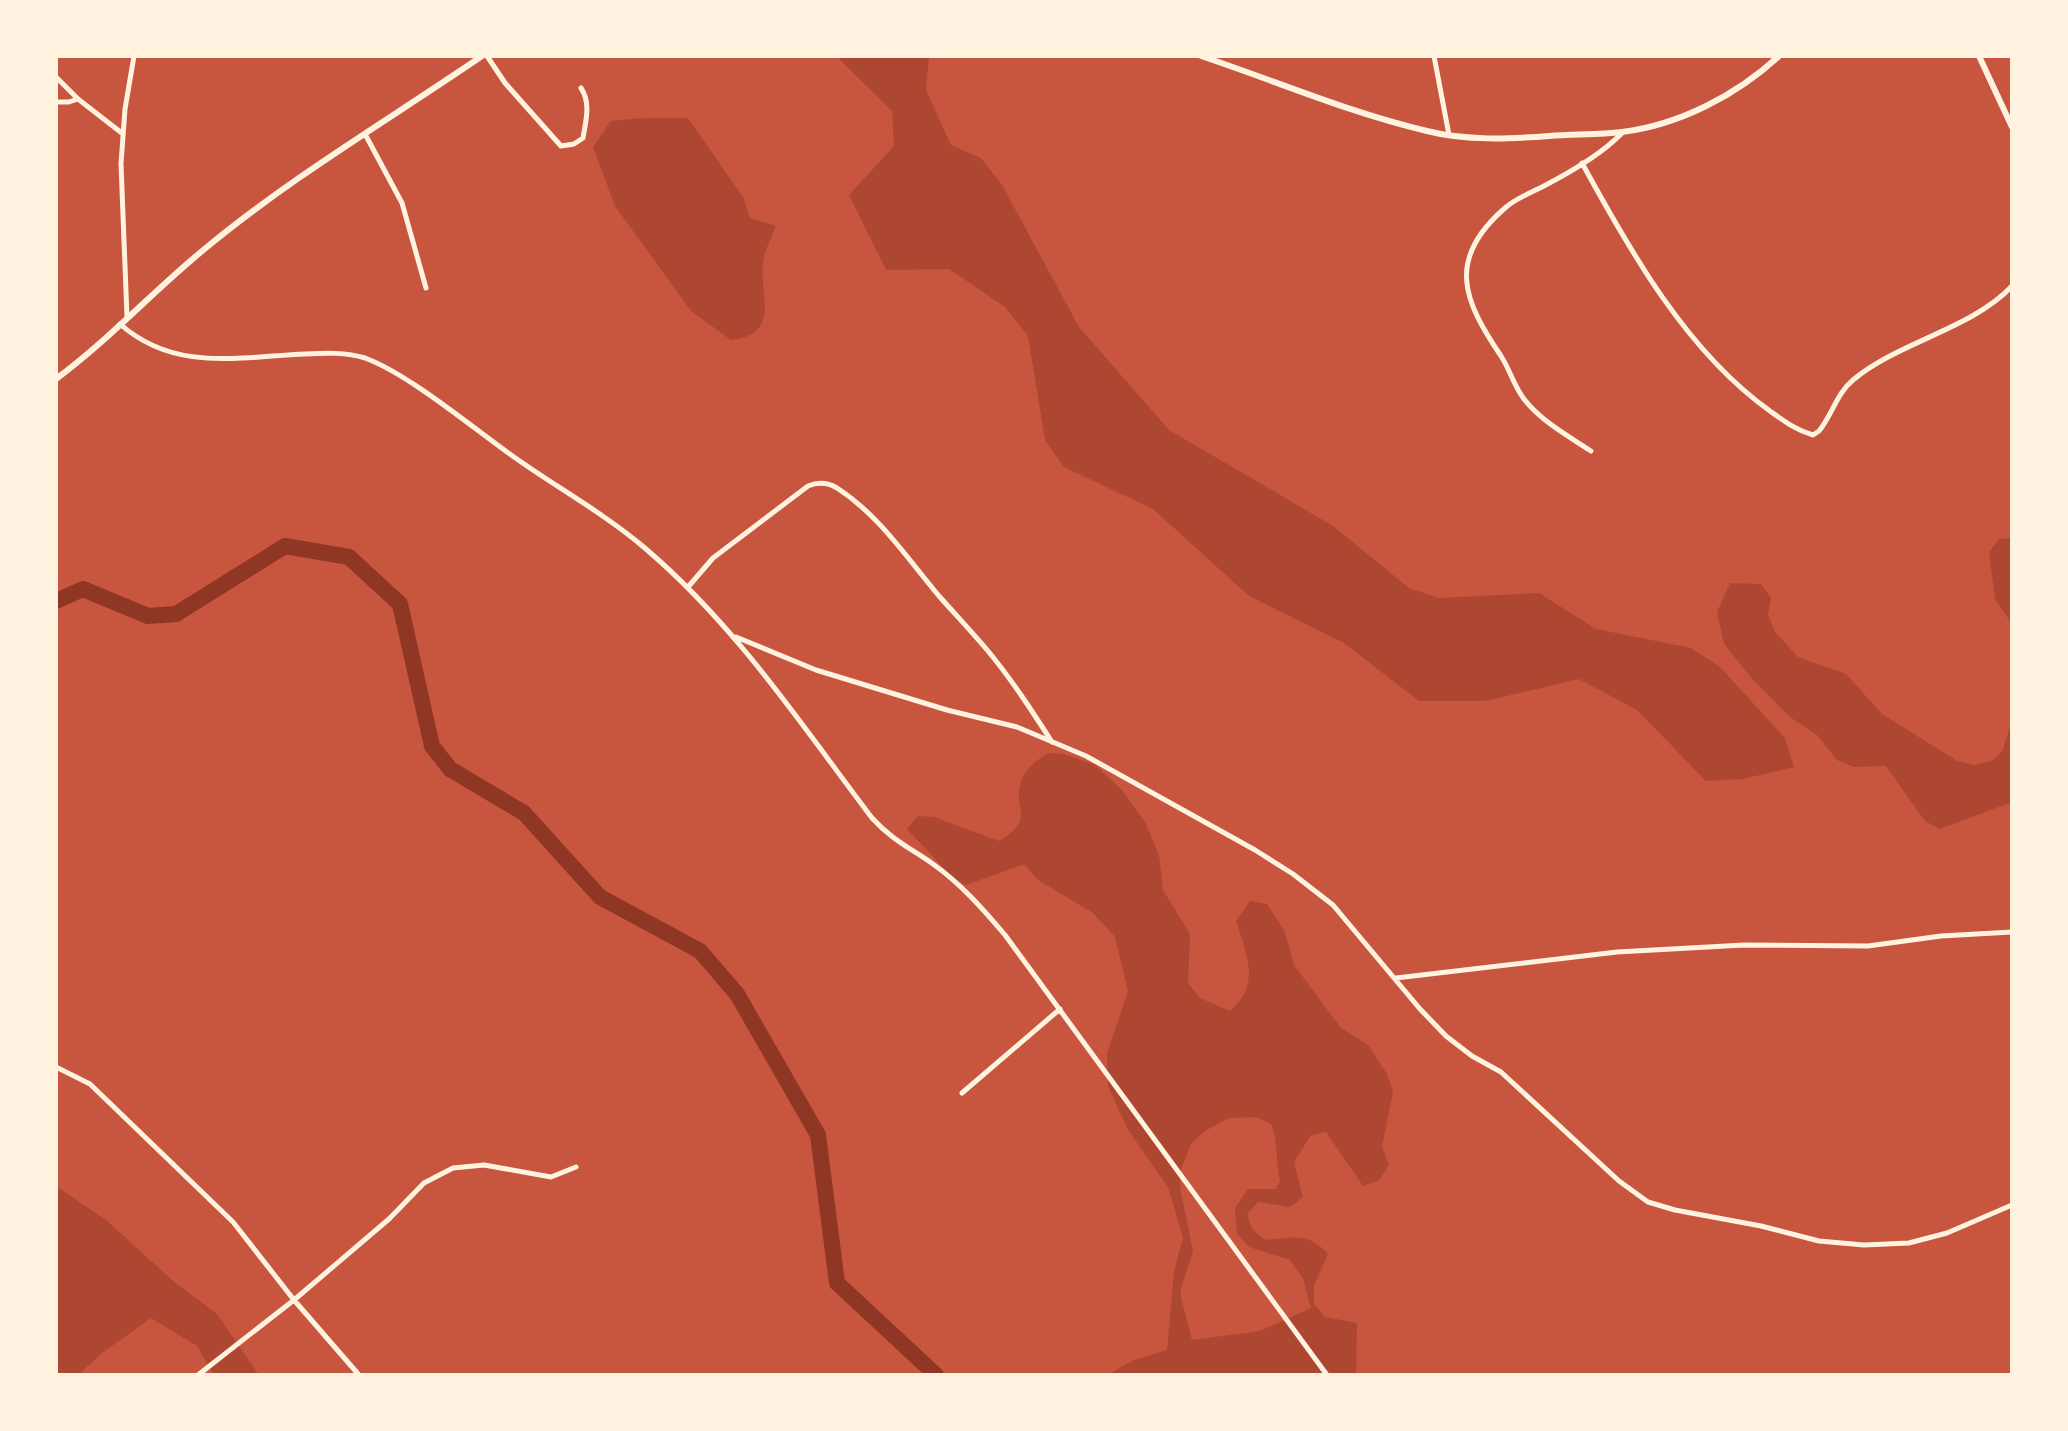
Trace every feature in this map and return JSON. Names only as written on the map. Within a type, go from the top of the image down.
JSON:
[{"type":"street","points":[[127,317],[121,164],[134,56]]},
{"type":"street","points":[[56,379],[182,267],[246,216],[484,56],[561,146],[574,144],[583,138],[588,111],[586,95],[581,88]]},
{"type":"street","points":[[1201,56],[1378,118],[1449,135],[1529,137],[1623,132],[1659,125],[1695,111],[1739,87],[1779,56]]},
{"type":"street","points":[[1434,56],[1449,135]]},
{"type":"street","points":[[1979,56],[2012,127]]},
{"type":"street","points":[[56,77],[78,99],[123,134]]},
{"type":"street","points":[[56,102],[78,99]]},
{"type":"street","points":[[1591,451],[1555,428],[1525,401],[1479,324],[1466,290],[1466,268],[1475,241],[1487,224],[1508,205],[1582,163],[1614,142],[1623,132]]},
{"type":"street","points":[[365,134],[402,203],[426,288]]},
{"type":"street","points":[[1582,163],[1642,268],[1716,365],[1750,397],[1799,431],[1813,435],[1819,431],[1852,381],[1875,365],[1961,322],[2005,294],[2012,286]]},
{"type":"street","points":[[120,324],[152,347],[201,360],[329,353],[353,354],[370,360],[424,393],[645,548],[736,637],[872,818],[889,836],[931,862],[977,901],[1060,1009],[1327,1375]]},
{"type":"street","points":[[688,587],[713,558],[808,486],[816,482],[836,488],[874,518],[904,551],[988,651],[1054,744]]},
{"type":"street","points":[[736,637],[816,670],[947,710],[1017,727],[1086,756],[1293,874],[1333,905],[1446,1036],[1472,1056],[1501,1072],[1619,1181],[1648,1202],[1819,1241],[1864,1245],[1909,1243],[1947,1233],[2012,1205]]},
{"type":"street","points":[[1396,978],[1617,952],[1744,945],[1868,946],[1941,936],[2012,932]]},
{"type":"street","points":[[962,1093],[1060,1009]]},
{"type":"street","points":[[56,1067],[90,1084],[233,1222],[294,1300],[359,1375]]},
{"type":"street","points":[[198,1375],[294,1300],[389,1219],[424,1183],[453,1168],[484,1165],[551,1177],[576,1167]]},
{"type":"shaded area","points":[[836,56],[929,56],[926,90],[951,145],[981,158],[1002,185],[1079,327],[1169,430],[1333,526],[1409,588],[1439,598],[1539,593],[1596,629],[1691,648],[1720,667],[1785,738],[1794,767],[1743,779],[1706,781],[1637,710],[1579,679],[1486,701],[1419,701],[1344,643],[1249,596],[1153,509],[1064,467],[1045,440],[1028,336],[1005,307],[949,269],[886,270],[849,195],[894,146],[892,111]]},
{"type":"shaded area","points":[[688,118],[743,197],[750,218],[776,226],[762,269],[763,320],[758,329],[748,336],[731,340],[691,311],[615,206],[593,147],[611,121]]},
{"type":"shaded area","points":[[2012,538],[2012,624],[1995,599],[1989,552],[1999,539]]},
{"type":"shaded area","points":[[1730,583],[1761,584],[1771,598],[1768,615],[1775,632],[1798,657],[1846,674],[1882,714],[1957,761],[1974,765],[1992,761],[2003,750],[2012,719],[2012,802],[1940,829],[1925,821],[1886,766],[1854,767],[1837,760],[1817,735],[1790,717],[1754,681],[1724,644],[1717,612]]},
{"type":"shaded area","points":[[1048,753],[1064,754],[1095,765],[1121,789],[1145,822],[1159,855],[1163,890],[1190,934],[1188,983],[1200,998],[1230,1011],[1240,1001],[1246,990],[1249,969],[1236,921],[1250,901],[1267,904],[1285,932],[1294,965],[1341,1028],[1368,1045],[1387,1074],[1393,1091],[1382,1147],[1389,1165],[1379,1180],[1363,1186],[1326,1132],[1311,1135],[1294,1162],[1303,1197],[1290,1207],[1258,1202],[1247,1214],[1252,1229],[1265,1240],[1306,1239],[1328,1254],[1314,1286],[1314,1304],[1325,1317],[1357,1323],[1356,1375],[1107,1375],[1134,1360],[1167,1350],[1174,1271],[1183,1238],[1168,1187],[1128,1130],[1108,1086],[1107,1053],[1128,991],[1115,937],[1093,913],[1038,880],[1024,864],[966,885],[952,877],[907,829],[918,816],[934,817],[999,841],[1020,822],[1020,784],[1026,772]],"holes":[[[1256,1117],[1271,1124],[1280,1181],[1276,1189],[1248,1189],[1235,1208],[1237,1234],[1249,1247],[1290,1260],[1303,1279],[1311,1308],[1260,1331],[1192,1340],[1181,1297],[1193,1251],[1180,1188],[1181,1169],[1191,1144],[1205,1131],[1229,1118]]]},
{"type":"shaded area","points":[[56,1186],[106,1220],[173,1281],[217,1314],[259,1375],[214,1375],[197,1346],[151,1318],[102,1353],[78,1375],[56,1375]]},
{"type":"waterway","points":[[56,601],[83,589],[148,616],[176,614],[285,546],[349,557],[400,604],[432,746],[450,769],[524,813],[600,897],[700,951],[737,994],[818,1135],[837,1283],[936,1375]]}]
